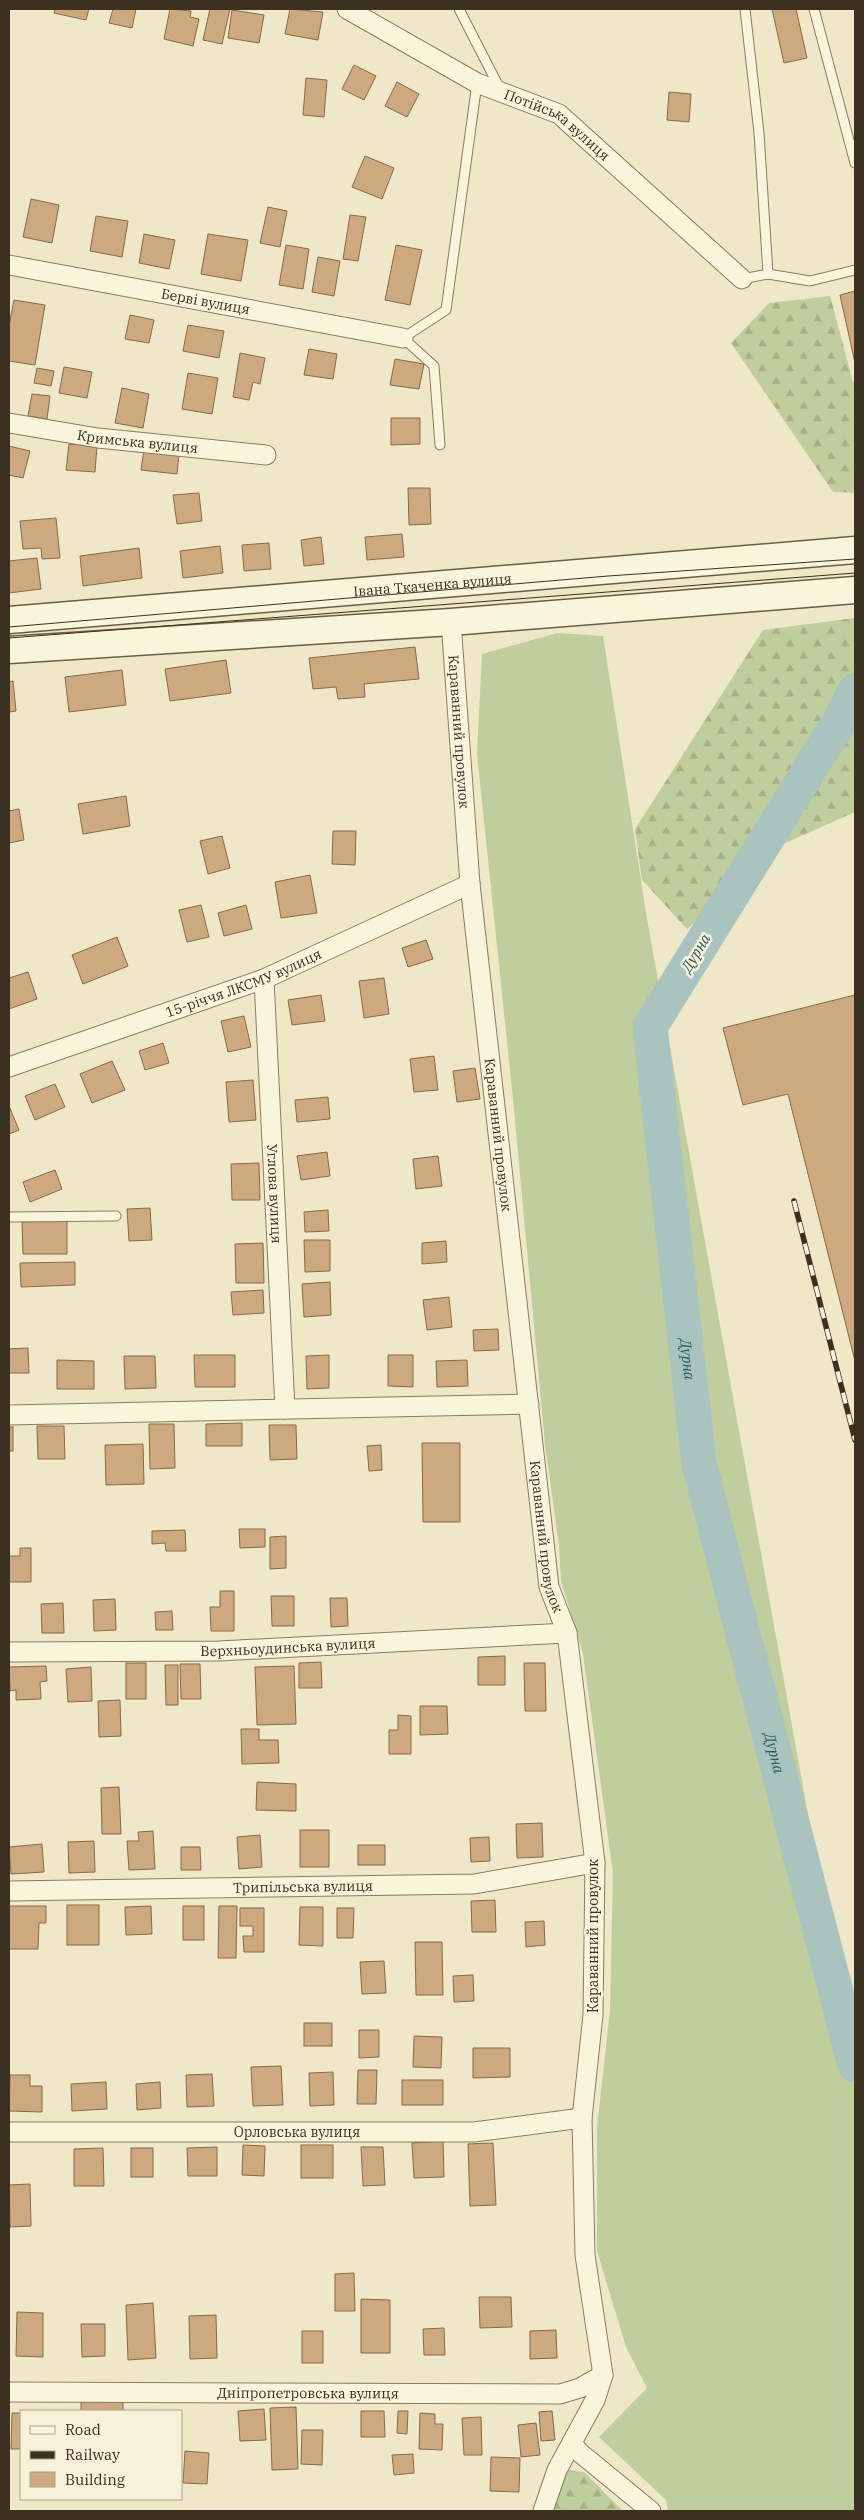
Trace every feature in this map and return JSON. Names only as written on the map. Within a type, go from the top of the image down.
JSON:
[{"type":"main road","name":"Івана Ткаченка вулиця","points":[[9,620],[855,550]]},
{"type":"main road","points":[[9,650],[451,622],[855,590]]},
{"type":"street","name":"Потійська вулиця","points":[[347,9],[477,83],[501,90],[559,114],[742,279]]},
{"type":"street","name":"Берві вулиця","points":[[9,265],[403,338]]},
{"type":"street","name":"Кримська вулиця","points":[[9,423],[98,438],[266,455]]},
{"type":"street","name":"Караванний провулок","points":[[451,622],[470,884],[549,1587],[567,1632],[595,1863],[593,2015],[582,2118],[586,2255],[603,2374],[595,2400],[557,2470],[543,2511]]},
{"type":"street","name":"15-річчя ЛКСМУ вулиця","points":[[9,1066],[264,979],[470,884]]},
{"type":"street","name":"Углова вулиця","points":[[264,979],[285,1409]]},
{"type":"street","points":[[9,1415],[529,1404]]},
{"type":"street","name":"Верхньоудинська вулиця","points":[[9,1652],[220,1651],[567,1632]]},
{"type":"street","name":"Трипільська вулиця","points":[[9,1891],[474,1884],[595,1863]]},
{"type":"street","name":"Орловська вулиця","points":[[9,2132],[474,2132],[582,2118]]},
{"type":"street","name":"Дніпропетровська вулиця","points":[[9,2392],[560,2394],[580,2388],[603,2374]]},
{"type":"street","points":[[572,2443],[579,2452],[651,2511]]},
{"type":"lane","points":[[459,9],[501,90]]},
{"type":"lane","points":[[745,9],[759,133],[768,274]]},
{"type":"lane","points":[[814,9],[855,163]]},
{"type":"lane","points":[[440,445],[434,366],[403,338],[446,310],[477,83]]},
{"type":"lane","points":[[742,279],[768,274],[810,281],[855,270]]},
{"type":"lane","points":[[9,1217],[116,1216]]},
{"type":"green space","points":[[830,296],[853,382],[855,382],[855,493],[833,492],[731,343],[769,303]]},
{"type":"green space","points":[[855,618],[855,812],[781,845],[687,929],[642,880],[635,829],[763,630]]},
{"type":"green space","points":[[558,633],[603,636],[647,919],[855,2076],[855,2511],[668,2511],[666,2500],[599,2437],[647,2388],[626,2347],[597,2251],[597,2128],[610,2010],[613,1873],[583,1654],[561,1581],[559,1546],[545,1444],[513,1099],[477,754],[482,654]]},
{"type":"green space","points":[[568,2470],[584,2472],[623,2511],[555,2511],[558,2487]]},
{"type":"building","points":[[55,9],[89,9],[86,20],[54,13]]},
{"type":"building","points":[[113,9],[136,9],[132,28],[109,23]]},
{"type":"building","points":[[170,9],[191,11],[190,17],[199,19],[193,46],[164,39]]},
{"type":"building","points":[[210,9],[230,9],[222,44],[203,40]]},
{"type":"building","points":[[290,9],[323,12],[318,40],[285,34]]},
{"type":"building","points":[[772,9],[796,9],[807,58],[784,63]]},
{"type":"building","points":[[232,10],[264,15],[259,43],[228,38]]},
{"type":"building","points":[[354,65],[376,76],[364,100],[342,89]]},
{"type":"building","points":[[306,78],[327,80],[324,117],[303,115]]},
{"type":"building","points":[[397,82],[419,94],[407,117],[385,106]]},
{"type":"building","points":[[669,92],[691,94],[689,122],[667,120]]},
{"type":"building","points":[[365,156],[394,168],[382,199],[352,187]]},
{"type":"building","points":[[31,199],[59,205],[52,243],[23,237]]},
{"type":"building","points":[[268,207],[287,211],[280,247],[260,243]]},
{"type":"building","points":[[350,215],[366,217],[358,261],[343,259]]},
{"type":"building","points":[[96,216],[128,221],[122,257],[90,251]]},
{"type":"building","points":[[144,234],[175,240],[169,269],[139,263]]},
{"type":"building","points":[[208,234],[248,240],[241,281],[201,274]]},
{"type":"building","points":[[286,245],[309,249],[303,289],[279,285]]},
{"type":"building","points":[[396,245],[422,250],[410,305],[385,300]]},
{"type":"building","points":[[318,257],[340,261],[334,296],[312,292]]},
{"type":"building","points":[[855,291],[855,363],[840,295]]},
{"type":"building","points":[[14,300],[45,305],[35,365],[9,361],[9,326]]},
{"type":"building","points":[[130,315],[154,320],[149,343],[125,339]]},
{"type":"building","points":[[188,325],[224,331],[219,358],[183,351]]},
{"type":"building","points":[[309,349],[337,354],[333,379],[304,375]]},
{"type":"building","points":[[240,353],[265,358],[260,384],[253,382],[249,400],[233,397]]},
{"type":"building","points":[[395,359],[424,364],[419,389],[390,385]]},
{"type":"building","points":[[64,367],[92,372],[87,398],[59,393]]},
{"type":"building","points":[[37,368],[54,371],[51,386],[34,383]]},
{"type":"building","points":[[188,373],[218,378],[212,414],[182,409]]},
{"type":"building","points":[[122,388],[149,394],[143,428],[115,423]]},
{"type":"building","points":[[32,394],[50,396],[47,419],[28,416]]},
{"type":"building","points":[[391,418],[420,418],[420,444],[391,445]]},
{"type":"building","points":[[69,444],[97,446],[95,472],[66,470]]},
{"type":"building","points":[[9,446],[30,451],[23,478],[9,475]]},
{"type":"building","points":[[144,450],[179,454],[177,474],[141,470]]},
{"type":"building","points":[[408,488],[430,488],[431,524],[409,525]]},
{"type":"building","points":[[199,493],[202,521],[177,524],[173,495]]},
{"type":"building","points":[[56,518],[60,558],[42,559],[41,548],[23,549],[20,521]]},
{"type":"building","points":[[402,534],[404,557],[367,560],[365,537]]},
{"type":"building","points":[[321,537],[324,564],[304,566],[301,540]]},
{"type":"building","points":[[269,543],[271,569],[244,571],[242,545]]},
{"type":"building","points":[[220,546],[223,573],[183,578],[180,551]]},
{"type":"building","points":[[139,548],[142,578],[83,586],[80,556]]},
{"type":"building","points":[[37,558],[41,589],[9,593],[9,561]]},
{"type":"building","points":[[415,647],[419,679],[364,684],[365,697],[338,699],[336,687],[313,689],[309,658]]},
{"type":"building","points":[[226,660],[231,693],[170,701],[165,669]]},
{"type":"building","points":[[122,670],[126,705],[69,712],[65,677]]},
{"type":"building","points":[[13,681],[16,711],[9,712],[9,682]]},
{"type":"building","points":[[126,796],[130,826],[83,834],[78,804]]},
{"type":"building","points":[[19,809],[24,840],[9,843],[9,811]]},
{"type":"building","points":[[333,831],[356,831],[355,865],[332,864]]},
{"type":"building","points":[[222,836],[230,868],[208,874],[200,841]]},
{"type":"building","points":[[310,875],[317,913],[281,918],[275,882]]},
{"type":"building","points":[[201,905],[209,937],[187,942],[179,910]]},
{"type":"building","points":[[246,905],[252,929],[224,936],[218,913]]},
{"type":"building","points":[[117,937],[128,966],[83,984],[72,955]]},
{"type":"building","points":[[426,940],[433,959],[408,967],[402,948]]},
{"type":"building","points":[[28,972],[37,999],[9,1009],[9,978]]},
{"type":"building","points":[[384,978],[389,1014],[364,1018],[359,981]]},
{"type":"building","points":[[321,995],[325,1021],[292,1025],[288,1000]]},
{"type":"building","points":[[855,995],[855,1361],[788,1094],[743,1105],[723,1028]]},
{"type":"building","points":[[244,1016],[251,1047],[228,1052],[221,1021]]},
{"type":"building","points":[[163,1043],[169,1063],[145,1070],[139,1051]]},
{"type":"building","points":[[434,1056],[438,1090],[414,1092],[410,1059]]},
{"type":"building","points":[[112,1061],[125,1090],[92,1103],[80,1074]]},
{"type":"building","points":[[475,1068],[480,1099],[457,1102],[453,1071]]},
{"type":"building","points":[[253,1080],[256,1120],[229,1122],[226,1082]]},
{"type":"building","points":[[55,1084],[65,1107],[35,1120],[25,1096]]},
{"type":"building","points":[[328,1097],[330,1119],[297,1122],[295,1100]]},
{"type":"building","points":[[9,1106],[19,1130],[9,1134]]},
{"type":"building","points":[[327,1152],[330,1176],[301,1180],[297,1156]]},
{"type":"building","points":[[438,1156],[442,1186],[416,1189],[413,1159]]},
{"type":"building","points":[[259,1163],[260,1200],[232,1200],[231,1164]]},
{"type":"building","points":[[55,1170],[62,1189],[30,1202],[23,1182]]},
{"type":"building","points":[[150,1208],[152,1240],[129,1241],[127,1209]]},
{"type":"building","points":[[328,1210],[329,1231],[305,1232],[304,1212]]},
{"type":"building","points":[[67,1220],[67,1254],[23,1254],[22,1222]]},
{"type":"building","points":[[304,1240],[330,1240],[330,1271],[305,1272]]},
{"type":"building","points":[[446,1241],[447,1262],[422,1264],[422,1243]]},
{"type":"building","points":[[263,1243],[264,1283],[236,1283],[235,1244]]},
{"type":"building","points":[[75,1262],[75,1285],[21,1287],[20,1263]]},
{"type":"building","points":[[330,1282],[331,1315],[304,1317],[302,1284]]},
{"type":"building","points":[[263,1290],[264,1313],[233,1315],[231,1292]]},
{"type":"building","points":[[449,1297],[452,1327],[427,1330],[423,1300]]},
{"type":"building","points":[[498,1329],[499,1350],[474,1351],[473,1330]]},
{"type":"building","points":[[28,1348],[29,1373],[9,1373],[9,1349]]},
{"type":"building","points":[[194,1355],[235,1355],[235,1387],[195,1387]]},
{"type":"building","points":[[329,1355],[329,1388],[307,1389],[306,1356]]},
{"type":"building","points":[[388,1355],[413,1355],[413,1387],[388,1386]]},
{"type":"building","points":[[124,1356],[155,1356],[156,1388],[125,1389]]},
{"type":"building","points":[[57,1360],[94,1361],[94,1389],[57,1389]]},
{"type":"building","points":[[467,1360],[468,1386],[437,1387],[436,1361]]},
{"type":"building","points":[[242,1423],[242,1446],[206,1446],[206,1424]]},
{"type":"building","points":[[149,1424],[174,1424],[175,1468],[150,1469]]},
{"type":"building","points":[[269,1425],[296,1425],[297,1459],[270,1460]]},
{"type":"building","points":[[37,1426],[64,1426],[65,1459],[38,1459]]},
{"type":"building","points":[[9,1427],[13,1427],[13,1451],[9,1451]]},
{"type":"building","points":[[422,1443],[460,1443],[460,1522],[423,1522]]},
{"type":"building","points":[[143,1444],[144,1484],[106,1485],[105,1445]]},
{"type":"building","points":[[381,1445],[382,1470],[369,1471],[367,1446]]},
{"type":"building","points":[[239,1529],[265,1529],[265,1547],[240,1548]]},
{"type":"building","points":[[185,1530],[186,1551],[166,1551],[165,1543],[152,1544],[152,1531]]},
{"type":"building","points":[[286,1536],[286,1568],[270,1569],[270,1537]]},
{"type":"building","points":[[20,1548],[31,1548],[31,1582],[9,1582],[9,1556],[20,1556]]},
{"type":"building","points":[[220,1591],[234,1591],[234,1631],[211,1631],[210,1607],[220,1607]]},
{"type":"building","points":[[271,1596],[294,1596],[294,1626],[272,1626]]},
{"type":"building","points":[[330,1598],[347,1598],[348,1626],[331,1627]]},
{"type":"building","points":[[115,1599],[116,1630],[94,1631],[93,1600]]},
{"type":"building","points":[[63,1603],[64,1633],[42,1633],[41,1604]]},
{"type":"building","points":[[172,1611],[173,1630],[156,1630],[155,1612]]},
{"type":"building","points":[[505,1656],[505,1685],[478,1685],[478,1657]]},
{"type":"building","points":[[321,1662],[322,1688],[299,1688],[299,1663]]},
{"type":"building","points":[[126,1663],[146,1663],[146,1699],[126,1699]]},
{"type":"building","points":[[524,1663],[545,1663],[546,1711],[525,1711]]},
{"type":"building","points":[[180,1664],[200,1664],[201,1699],[181,1699]]},
{"type":"building","points":[[165,1665],[178,1665],[178,1705],[166,1705]]},
{"type":"building","points":[[46,1666],[47,1681],[40,1682],[41,1699],[16,1700],[16,1690],[10,1691],[9,1667]]},
{"type":"building","points":[[294,1666],[296,1724],[257,1725],[255,1667]]},
{"type":"building","points":[[91,1667],[92,1701],[68,1702],[66,1669]]},
{"type":"building","points":[[120,1700],[121,1736],[99,1737],[98,1701]]},
{"type":"building","points":[[420,1706],[447,1706],[448,1734],[420,1735]]},
{"type":"building","points":[[398,1715],[411,1716],[411,1754],[389,1754],[389,1730],[398,1730]]},
{"type":"building","points":[[241,1729],[259,1729],[259,1740],[278,1740],[279,1763],[242,1764]]},
{"type":"building","points":[[257,1782],[296,1784],[296,1811],[256,1810]]},
{"type":"building","points":[[119,1787],[121,1834],[102,1834],[101,1788]]},
{"type":"building","points":[[542,1823],[543,1857],[517,1858],[516,1824]]},
{"type":"building","points":[[300,1830],[329,1830],[329,1867],[300,1867]]},
{"type":"building","points":[[153,1831],[155,1869],[129,1870],[127,1841],[139,1841],[138,1832]]},
{"type":"building","points":[[260,1835],[262,1867],[239,1869],[237,1837]]},
{"type":"building","points":[[489,1837],[490,1861],[471,1862],[470,1838]]},
{"type":"building","points":[[94,1841],[95,1872],[69,1873],[68,1842]]},
{"type":"building","points":[[42,1844],[44,1872],[11,1874],[9,1847]]},
{"type":"building","points":[[358,1845],[385,1845],[385,1865],[358,1865]]},
{"type":"building","points":[[181,1847],[200,1847],[201,1870],[181,1870]]},
{"type":"building","points":[[495,1900],[496,1932],[472,1932],[471,1901]]},
{"type":"building","points":[[67,1905],[99,1905],[99,1945],[67,1945]]},
{"type":"building","points":[[9,1906],[46,1906],[46,1923],[39,1923],[38,1949],[9,1949]]},
{"type":"building","points":[[151,1906],[152,1934],[126,1935],[125,1907]]},
{"type":"building","points":[[183,1906],[204,1906],[204,1940],[183,1940]]},
{"type":"building","points":[[219,1906],[237,1906],[236,1958],[218,1958]]},
{"type":"building","points":[[300,1907],[323,1907],[323,1946],[299,1945]]},
{"type":"building","points":[[240,1908],[264,1908],[264,1952],[244,1952],[243,1936],[253,1936],[253,1926],[240,1926]]},
{"type":"building","points":[[337,1908],[354,1908],[353,1938],[337,1938]]},
{"type":"building","points":[[544,1921],[545,1945],[526,1947],[525,1922]]},
{"type":"building","points":[[415,1942],[442,1942],[443,1995],[416,1995]]},
{"type":"building","points":[[384,1961],[386,1993],[362,1994],[360,1962]]},
{"type":"building","points":[[473,1975],[474,2001],[454,2002],[453,1976]]},
{"type":"building","points":[[304,2023],[332,2023],[332,2046],[304,2046]]},
{"type":"building","points":[[359,2030],[379,2030],[379,2057],[359,2058]]},
{"type":"building","points":[[414,2036],[442,2037],[441,2068],[413,2067]]},
{"type":"building","points":[[473,2048],[510,2048],[510,2077],[473,2078]]},
{"type":"building","points":[[281,2066],[283,2105],[253,2106],[251,2067]]},
{"type":"building","points":[[358,2070],[377,2070],[376,2104],[357,2104]]},
{"type":"building","points":[[333,2072],[334,2105],[310,2106],[309,2073]]},
{"type":"building","points":[[212,2074],[214,2106],[187,2107],[186,2075]]},
{"type":"building","points":[[10,2075],[30,2075],[30,2086],[42,2086],[42,2112],[9,2111]]},
{"type":"building","points":[[402,2080],[443,2080],[443,2105],[402,2105]]},
{"type":"building","points":[[106,2082],[107,2109],[72,2111],[71,2084]]},
{"type":"building","points":[[160,2082],[161,2108],[137,2110],[136,2084]]},
{"type":"building","points":[[443,2141],[444,2177],[414,2178],[412,2143]]},
{"type":"building","points":[[493,2143],[496,2205],[470,2206],[468,2144]]},
{"type":"building","points":[[243,2145],[265,2146],[264,2176],[242,2175]]},
{"type":"building","points":[[301,2145],[333,2145],[333,2178],[301,2178]]},
{"type":"building","points":[[217,2147],[217,2176],[188,2176],[187,2148]]},
{"type":"building","points":[[361,2147],[383,2147],[385,2185],[363,2186]]},
{"type":"building","points":[[103,2148],[104,2186],[74,2186],[74,2149]]},
{"type":"building","points":[[131,2148],[153,2148],[153,2177],[131,2177]]},
{"type":"building","points":[[30,2184],[31,2226],[10,2227],[9,2185]]},
{"type":"building","points":[[354,2273],[355,2311],[335,2311],[335,2274]]},
{"type":"building","points":[[479,2297],[511,2297],[512,2327],[480,2328]]},
{"type":"building","points":[[361,2299],[390,2300],[390,2353],[361,2353]]},
{"type":"building","points":[[153,2303],[156,2358],[128,2360],[126,2305]]},
{"type":"building","points":[[17,2312],[43,2313],[43,2357],[16,2356]]},
{"type":"building","points":[[216,2315],[217,2358],[190,2359],[189,2316]]},
{"type":"building","points":[[81,2324],[105,2324],[105,2356],[82,2357]]},
{"type":"building","points":[[444,2328],[445,2355],[424,2355],[423,2329]]},
{"type":"building","points":[[556,2330],[557,2358],[530,2359],[530,2331]]},
{"type":"building","points":[[302,2331],[323,2331],[323,2363],[302,2363]]},
{"type":"building","points":[[81,2401],[123,2401],[123,2410],[81,2410]]},
{"type":"building","points":[[296,2407],[298,2469],[272,2470],[270,2408]]},
{"type":"building","points":[[264,2409],[266,2440],[240,2441],[238,2411]]},
{"type":"building","points":[[361,2411],[384,2411],[385,2437],[361,2437]]},
{"type":"building","points":[[398,2411],[408,2411],[407,2434],[397,2433]]},
{"type":"building","points":[[552,2411],[555,2440],[541,2441],[539,2412]]},
{"type":"building","points":[[12,2413],[20,2413],[20,2449],[11,2449]]},
{"type":"building","points":[[420,2413],[435,2414],[435,2424],[443,2424],[442,2450],[419,2449]]},
{"type":"building","points":[[481,2417],[482,2455],[464,2455],[462,2418]]},
{"type":"building","points":[[536,2423],[540,2455],[521,2457],[518,2425]]},
{"type":"building","points":[[302,2430],[323,2430],[322,2465],[301,2464]]},
{"type":"building","points":[[185,2451],[209,2453],[207,2484],[183,2483]]},
{"type":"building","points":[[413,2454],[414,2473],[394,2475],[392,2455]]},
{"type":"building","points":[[491,2457],[520,2458],[519,2492],[490,2491]]},
{"type":"waterway","name":"Дурна","points":[[855,691],[838,724],[650,1027],[699,1464],[855,2065]]},
{"type":"tram line","points":[[9,627],[608,576],[855,559]]},
{"type":"tram line","points":[[9,638],[855,573]]},
{"type":"railway","points":[[794,1201],[855,1440]]}]
